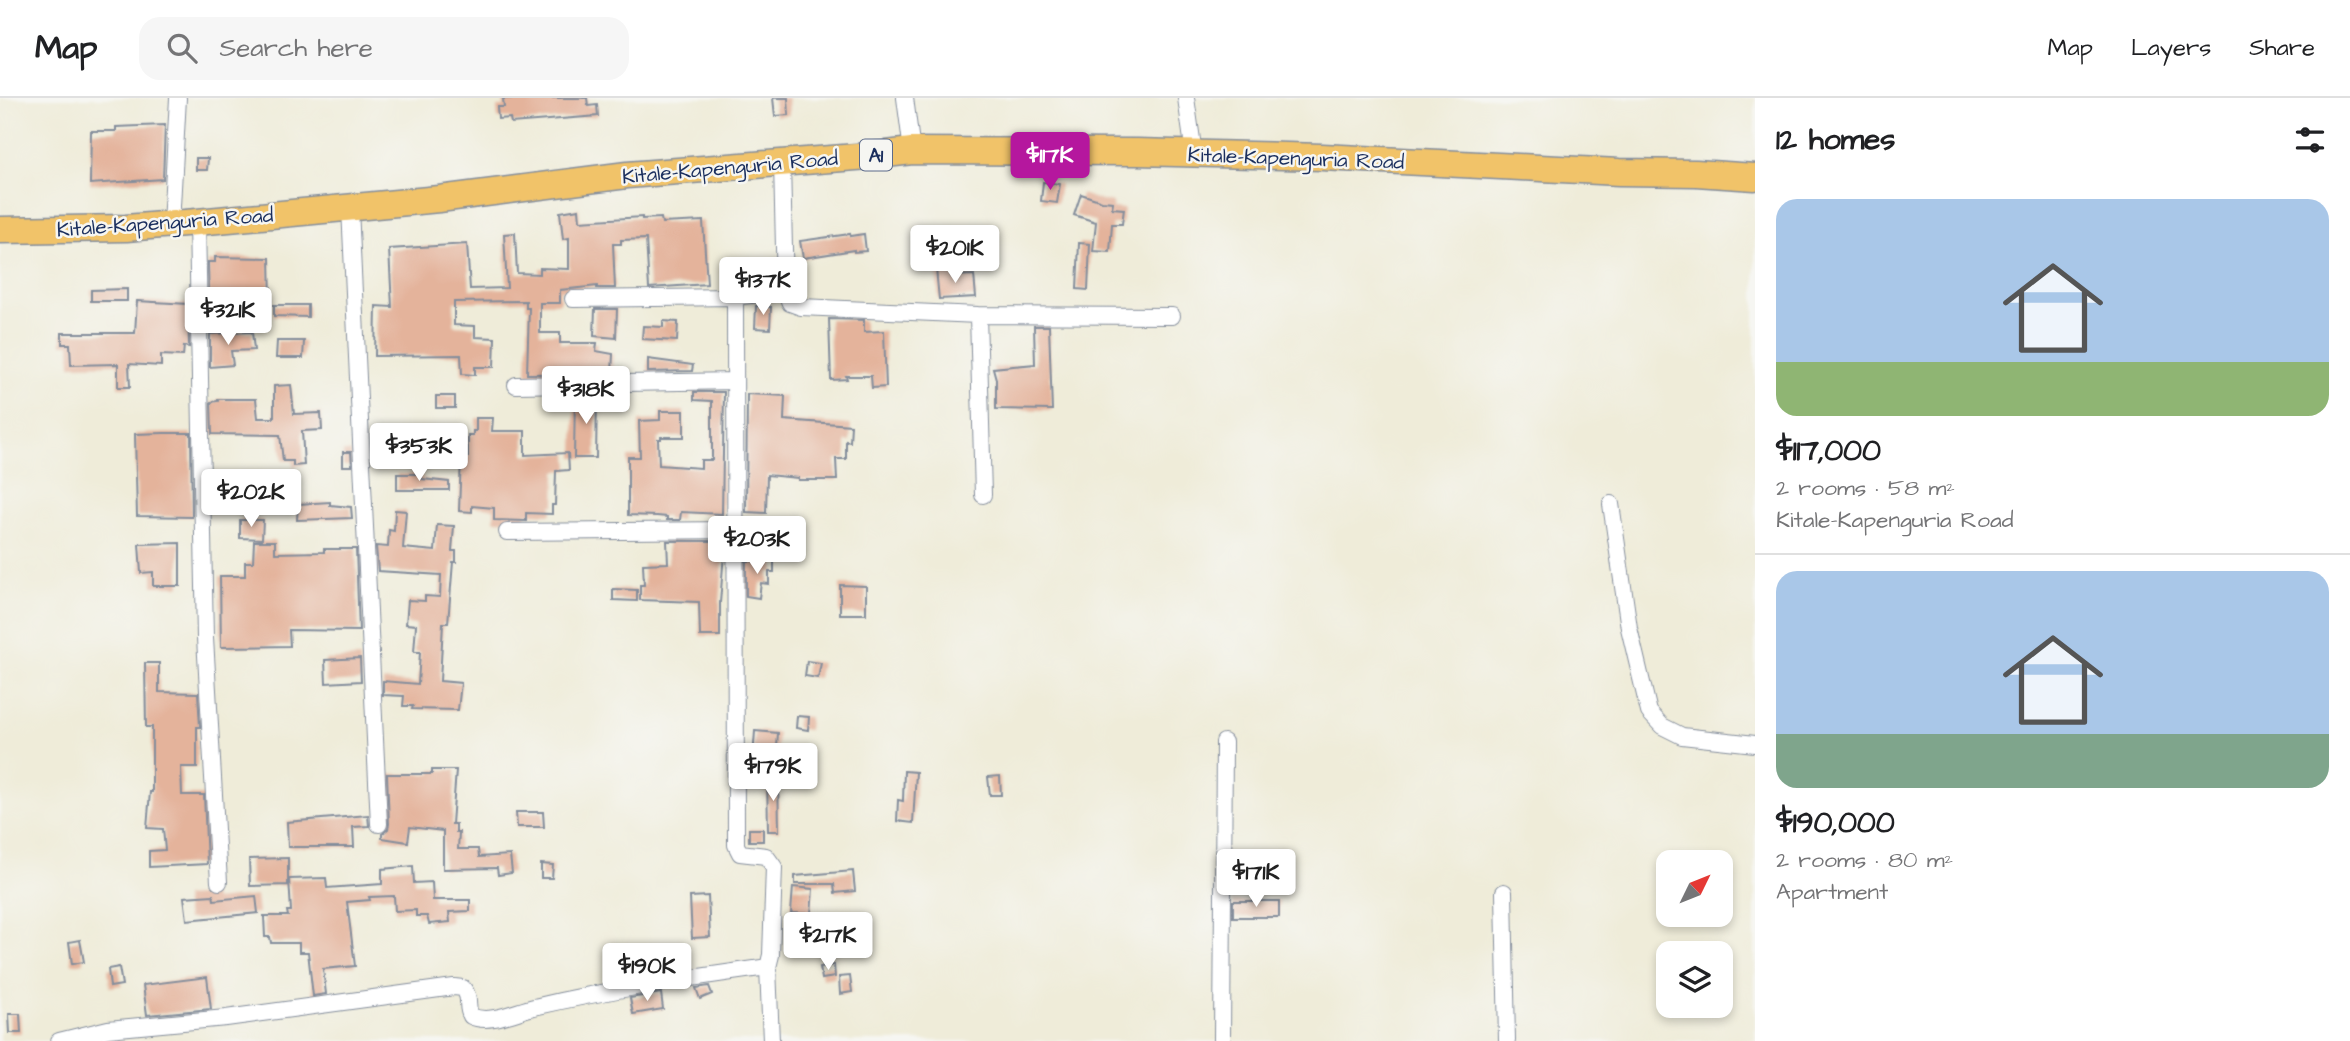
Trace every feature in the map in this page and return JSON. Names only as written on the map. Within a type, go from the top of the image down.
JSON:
[{"type":"highway","name":"Kitale-Kapenguria Road","points":[[0,230],[171,225],[350,208],[627,175],[912,150],[1322,157],[1755,177]]},
{"type":"street","points":[[171,225],[178,98]]},
{"type":"street","points":[[905,98],[912,150]]},
{"type":"street","points":[[1186,98],[1194,154]]},
{"type":"street","points":[[782,163],[785,291],[790,303],[801,307],[978,315],[1172,316]]},
{"type":"street","points":[[350,208],[379,824]]},
{"type":"street","points":[[197,222],[205,638],[219,882]]},
{"type":"street","points":[[573,299],[735,297],[785,291]]},
{"type":"street","points":[[735,297],[736,845],[740,853],[766,856],[774,867],[771,955],[768,967],[771,1041]]},
{"type":"street","points":[[978,315],[983,495]]},
{"type":"street","points":[[516,386],[735,381]]},
{"type":"street","points":[[1611,504],[1629,628],[1649,712],[1662,726],[1682,736],[1755,744]]},
{"type":"street","points":[[507,532],[736,530]]},
{"type":"street","points":[[1222,1041],[1224,742]]},
{"type":"street","points":[[1504,892],[1507,1041]]},
{"type":"street","points":[[59,1041],[108,1029],[226,1018],[454,987],[463,988],[468,995],[471,1016],[484,1019],[657,983],[768,967]]},
{"type":"building","points":[[587,98],[588,106],[597,105],[598,116],[511,123],[510,118],[498,119],[497,107],[504,107],[503,99]]},
{"type":"building","points":[[773,98],[788,98],[789,115],[775,116]]},
{"type":"building","points":[[165,125],[163,179],[90,184],[91,131]]},
{"type":"building","points":[[196,158],[208,158],[207,170],[196,170]]},
{"type":"building","points":[[1043,182],[1060,184],[1057,203],[1041,201]]},
{"type":"building","points":[[1081,194],[1113,202],[1112,208],[1124,209],[1122,224],[1112,224],[1110,252],[1093,251],[1096,222],[1074,215]]},
{"type":"building","points":[[579,209],[580,221],[642,217],[661,218],[662,223],[703,221],[707,284],[649,288],[646,239],[621,240],[621,244],[613,244],[615,288],[597,286],[560,290],[560,303],[540,303],[540,333],[560,333],[560,343],[597,343],[596,351],[613,354],[612,373],[527,374],[529,308],[526,308],[526,301],[454,302],[454,325],[475,326],[475,337],[495,338],[494,367],[475,367],[475,375],[462,374],[461,355],[375,356],[376,306],[392,307],[389,249],[467,244],[470,289],[507,288],[504,234],[515,233],[517,273],[540,274],[540,268],[569,269],[569,238],[563,239],[560,212]]},
{"type":"building","points":[[864,234],[866,251],[854,250],[803,258],[800,241]]},
{"type":"building","points":[[1079,243],[1090,244],[1088,290],[1077,289]]},
{"type":"building","points":[[215,257],[270,258],[271,301],[209,306],[208,262],[215,262]]},
{"type":"building","points":[[951,268],[951,276],[974,275],[976,297],[939,299],[936,269]]},
{"type":"building","points":[[127,289],[127,301],[91,301],[91,290]]},
{"type":"building","points":[[137,301],[188,304],[189,347],[184,346],[183,356],[161,355],[161,366],[129,364],[130,387],[118,387],[118,364],[71,365],[70,344],[62,344],[62,333],[135,333]]},
{"type":"building","points":[[274,305],[308,305],[308,317],[274,316]]},
{"type":"building","points":[[756,306],[771,307],[770,329],[755,328]]},
{"type":"building","points":[[595,309],[617,309],[616,338],[594,336]]},
{"type":"building","points":[[829,319],[864,320],[864,332],[884,331],[886,387],[872,388],[871,376],[846,376],[847,379],[831,380]]},
{"type":"building","points":[[663,321],[678,322],[677,341],[642,339],[643,326],[663,327]]},
{"type":"building","points":[[1034,326],[1049,326],[1052,410],[996,409],[996,379],[993,368],[1035,364]]},
{"type":"building","points":[[252,332],[254,350],[231,351],[233,365],[210,367],[210,334]]},
{"type":"building","points":[[277,341],[304,341],[303,358],[276,358]]},
{"type":"building","points":[[648,359],[693,365],[692,371],[648,372]]},
{"type":"building","points":[[291,385],[294,414],[321,413],[322,430],[302,431],[304,465],[293,466],[293,461],[283,461],[280,435],[212,434],[211,402],[218,399],[256,399],[258,418],[274,418],[274,386]]},
{"type":"building","points":[[694,392],[724,392],[722,514],[681,512],[680,520],[628,515],[628,457],[640,457],[639,421],[660,420],[660,411],[684,411],[684,437],[658,439],[659,465],[701,468],[701,460],[712,460],[712,401],[694,400]]},
{"type":"building","points":[[575,394],[597,394],[596,458],[574,458]]},
{"type":"building","points":[[747,394],[785,396],[784,420],[851,425],[850,442],[846,441],[846,459],[836,459],[837,480],[798,480],[767,475],[766,513],[746,512]]},
{"type":"building","points":[[436,396],[455,396],[455,408],[436,408]]},
{"type":"building","points":[[476,418],[493,418],[492,431],[525,431],[525,455],[568,453],[569,470],[556,471],[555,505],[552,505],[552,514],[526,513],[526,521],[494,520],[494,508],[472,506],[472,512],[459,511],[461,457],[468,457],[468,435],[473,435],[473,431],[476,431]]},
{"type":"building","points":[[191,433],[192,517],[137,516],[135,434]]},
{"type":"building","points":[[343,452],[351,452],[352,466],[343,466]]},
{"type":"building","points":[[397,474],[422,474],[422,479],[449,482],[449,490],[397,490]]},
{"type":"building","points":[[330,502],[330,505],[351,507],[352,518],[297,520],[298,504]]},
{"type":"building","points":[[395,510],[406,511],[403,548],[435,551],[437,525],[454,526],[452,551],[456,551],[456,562],[453,562],[448,623],[443,623],[440,681],[461,683],[458,710],[412,709],[413,706],[403,706],[404,696],[383,695],[383,681],[418,684],[420,652],[414,652],[416,625],[406,624],[408,600],[425,601],[425,596],[440,597],[441,575],[378,571],[376,546],[388,547],[389,530],[394,531]]},
{"type":"building","points":[[240,520],[263,520],[262,539],[240,538]]},
{"type":"building","points":[[254,541],[275,541],[275,553],[356,549],[359,631],[289,630],[290,646],[221,647],[220,576],[245,576],[245,562],[253,562]]},
{"type":"building","points":[[667,541],[725,541],[720,636],[700,636],[699,602],[640,600],[640,585],[644,585],[643,564],[668,563]]},
{"type":"building","points":[[180,543],[180,586],[153,586],[153,572],[141,573],[139,544]]},
{"type":"building","points":[[746,561],[774,561],[774,572],[769,572],[769,584],[761,583],[759,598],[746,596]]},
{"type":"building","points":[[840,585],[866,586],[866,614],[840,614]]},
{"type":"building","points":[[613,589],[637,590],[637,601],[613,600]]},
{"type":"building","points":[[360,658],[361,681],[326,683],[325,660]]},
{"type":"building","points":[[807,661],[821,663],[818,678],[805,676]]},
{"type":"building","points":[[145,663],[159,663],[159,692],[198,693],[200,727],[197,727],[197,767],[181,767],[182,795],[204,795],[207,864],[149,867],[149,851],[165,850],[163,829],[147,828],[152,792],[152,727],[146,727]]},
{"type":"building","points":[[797,716],[809,717],[808,730],[796,728]]},
{"type":"building","points":[[755,731],[778,733],[776,760],[753,758]]},
{"type":"building","points":[[432,770],[456,770],[452,824],[456,824],[456,832],[459,832],[458,849],[478,849],[479,857],[510,855],[512,873],[498,875],[497,868],[443,869],[443,831],[410,827],[408,842],[382,838],[389,824],[387,774],[432,774]]},
{"type":"building","points":[[904,771],[916,772],[913,823],[897,821],[898,800],[903,801]]},
{"type":"building","points":[[767,775],[778,775],[779,831],[768,831]]},
{"type":"building","points":[[1000,776],[1001,795],[990,795],[988,777]]},
{"type":"building","points":[[516,812],[543,812],[544,827],[517,827]]},
{"type":"building","points":[[368,815],[369,826],[353,827],[354,847],[288,847],[287,822]]},
{"type":"building","points":[[749,829],[763,829],[763,841],[749,841]]},
{"type":"building","points":[[288,858],[288,885],[250,886],[249,859]]},
{"type":"building","points":[[541,864],[553,865],[552,878],[541,878]]},
{"type":"building","points":[[413,866],[414,883],[432,882],[433,900],[470,900],[470,911],[449,912],[450,922],[429,924],[427,916],[416,916],[416,910],[395,911],[394,896],[369,897],[370,900],[347,902],[355,966],[323,969],[326,994],[313,996],[308,952],[299,952],[299,943],[271,943],[270,937],[265,937],[264,916],[288,916],[287,911],[291,911],[289,879],[326,878],[327,888],[382,884],[382,869]]},
{"type":"building","points":[[853,871],[855,891],[835,893],[834,884],[795,884],[795,876]]},
{"type":"building","points":[[793,887],[813,889],[811,914],[791,913]]},
{"type":"building","points":[[213,895],[214,900],[256,896],[258,913],[187,920],[184,897]]},
{"type":"building","points":[[708,896],[710,937],[692,938],[690,897]]},
{"type":"building","points":[[1233,901],[1279,901],[1279,917],[1233,917]]},
{"type":"building","points":[[80,940],[84,962],[72,964],[69,942]]},
{"type":"building","points":[[834,965],[835,977],[822,979],[820,967]]},
{"type":"building","points":[[119,967],[122,985],[110,987],[108,969]]},
{"type":"building","points":[[850,976],[852,992],[840,994],[839,977]]},
{"type":"building","points":[[207,977],[211,1009],[147,1015],[143,985]]},
{"type":"building","points":[[709,986],[712,994],[700,999],[696,988]]},
{"type":"building","points":[[661,993],[663,1009],[633,1014],[630,998]]},
{"type":"building","points":[[9,1014],[20,1014],[21,1033],[10,1033]]}]
